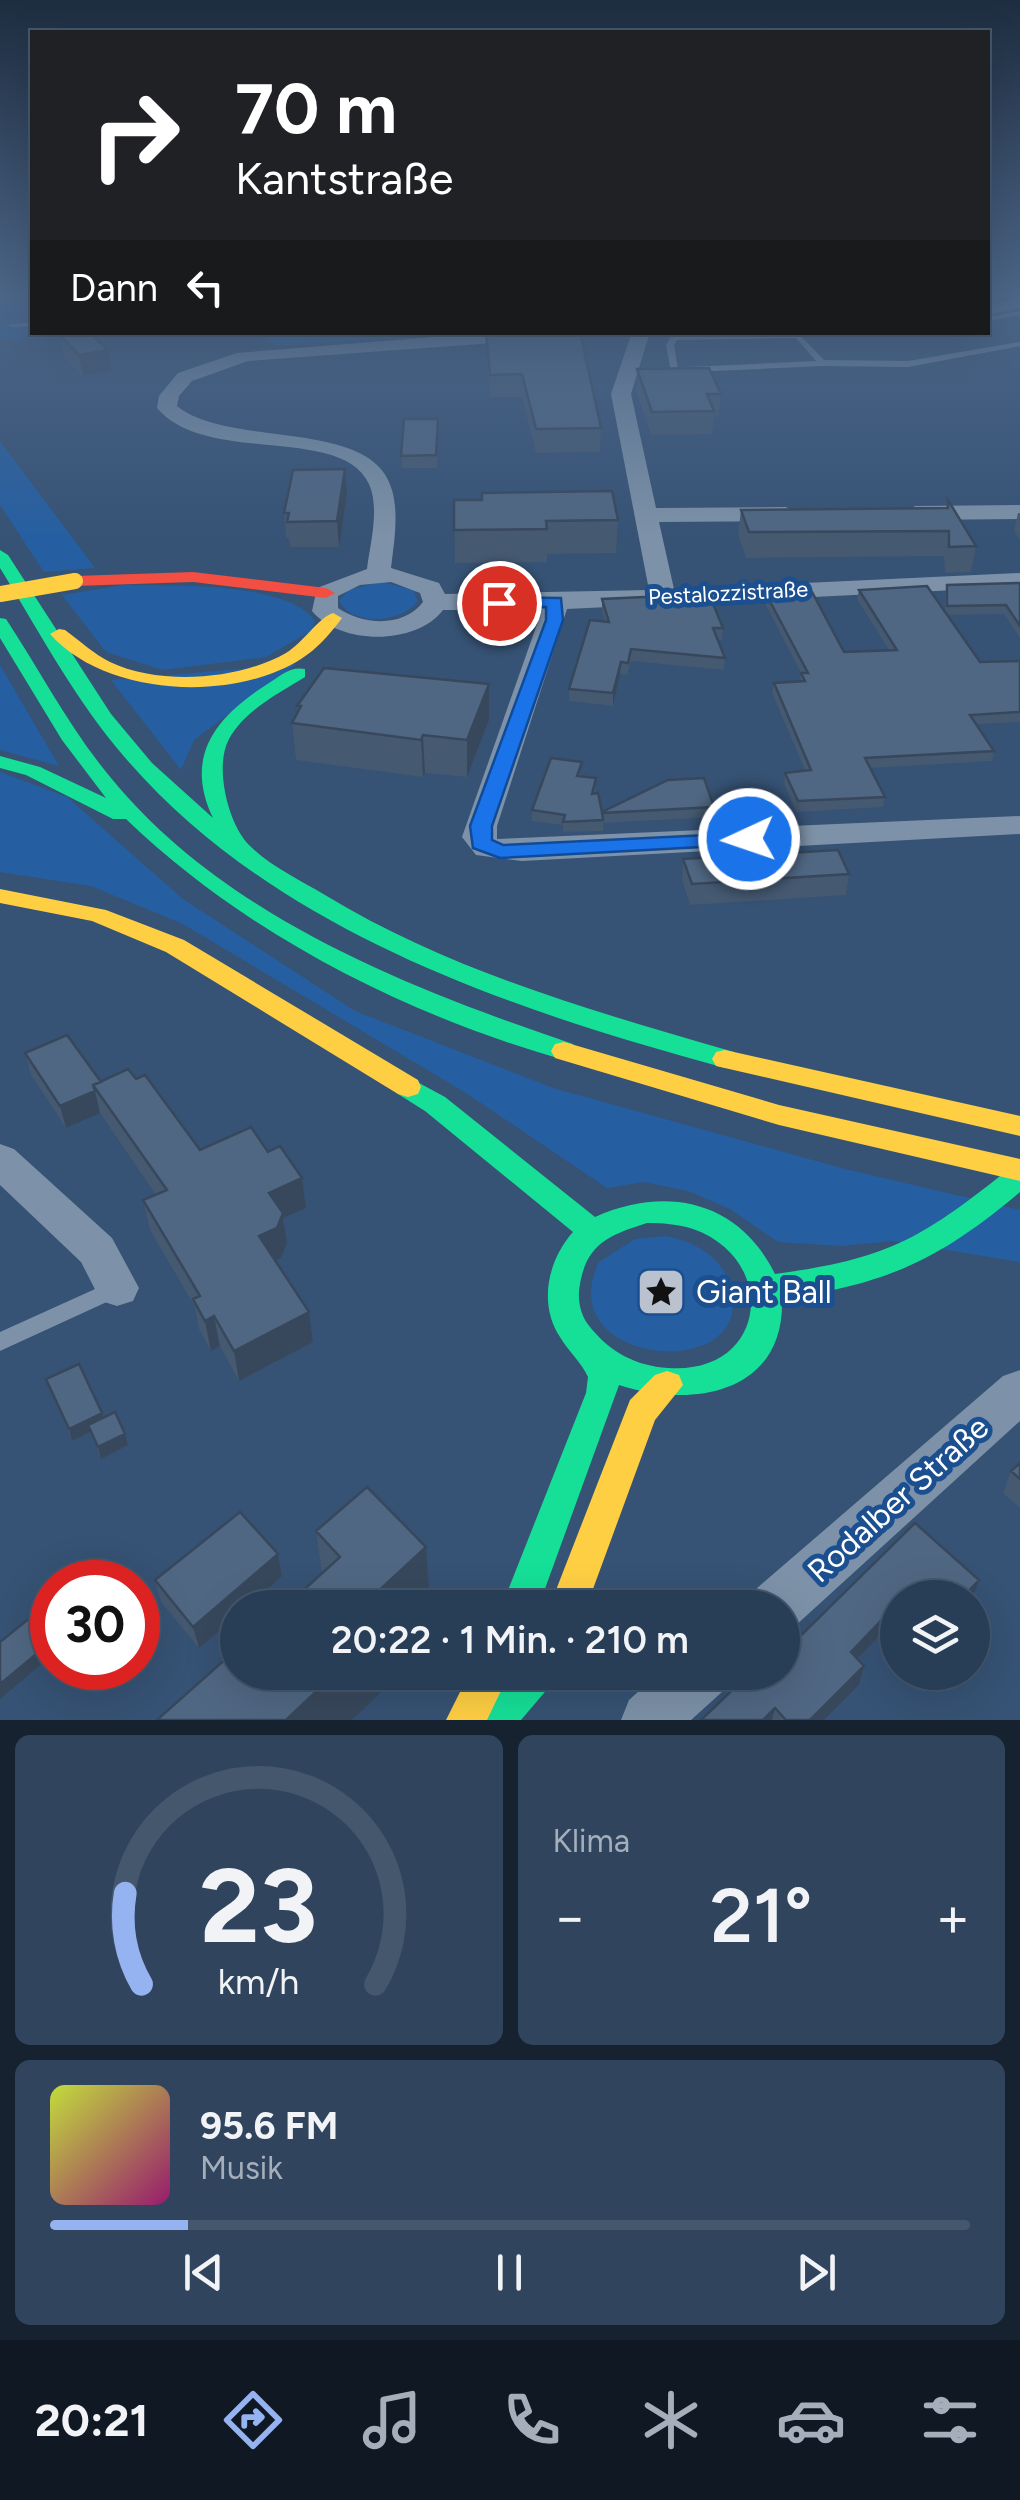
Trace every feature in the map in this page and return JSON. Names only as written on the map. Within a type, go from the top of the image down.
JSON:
[{"type":"main road","points":[[0,555],[128,747],[179,801],[240,849],[378,934],[569,1013],[670,1046],[820,1086],[1020,1126]]},
{"type":"main road","points":[[0,594],[75,581],[194,578],[330,606],[325,635],[296,656],[263,668],[198,679],[141,677],[113,670],[46,624]]},
{"type":"main road","points":[[0,622],[91,768],[149,831]]},
{"type":"main road","points":[[240,849],[212,800],[208,764],[212,743],[241,709],[368,628]]},
{"type":"main road","points":[[0,762],[77,790],[149,831],[257,912],[343,961],[506,1034],[584,1062],[730,1105],[1020,1173]]},
{"type":"main road","points":[[0,896],[98,915],[175,946],[435,1104],[590,1230]]},
{"type":"main road","points":[[768,1288],[847,1278],[898,1264],[954,1230],[1020,1173]]},
{"type":"main road","points":[[527,1590],[602,1393],[604,1377],[596,1360],[573,1336],[560,1307],[559,1278],[570,1251],[590,1230],[617,1216],[647,1210],[679,1213],[710,1222],[736,1239],[756,1262],[768,1288],[769,1313],[762,1336],[747,1357],[725,1373],[697,1382],[667,1385],[641,1382],[596,1360]]},
{"type":"main road","points":[[574,1590],[642,1411],[667,1385]]},
{"type":"main road","points":[[466,1720],[482,1690]]},
{"type":"main road","points":[[495,1720],[521,1690]]},
{"type":"street","points":[[190,376],[172,389],[167,408],[187,424],[229,436],[323,448],[364,465],[378,478],[382,492],[378,575]]},
{"type":"street","points":[[629,376],[621,394],[663,596]]},
{"type":"street","points":[[882,513],[1020,512]]},
{"type":"street","points":[[646,514],[804,514]]},
{"type":"street","points":[[378,575],[421,582],[436,594],[436,602],[432,610],[406,624],[368,628],[330,606],[347,580],[378,575]]},
{"type":"street","name":"Pestalozzistraße","points":[[436,602],[555,602],[1020,580]]},
{"type":"street","points":[[555,602],[554,620],[478,837],[487,848],[522,851],[1020,826]]},
{"type":"street","points":[[0,1160],[97,1250],[116,1288]]},
{"type":"street","name":"Rodalber Straße","points":[[796,1590],[1020,1390]]},
{"type":"street","points":[[649,1720],[682,1690]]},
{"type":"lane","points":[[0,1342],[116,1288]]},
{"type":"shaded area","points":[[0,441],[95,568],[44,572],[0,505]]},
{"type":"shaded area","points":[[381,582],[413,590],[418,601],[401,614],[378,619],[355,615],[339,601],[348,590]]},
{"type":"shaded area","points":[[124,585],[255,592],[301,608],[315,621],[311,631],[266,657],[163,670],[106,652],[62,595]]},
{"type":"shaded area","points":[[296,664],[194,740],[181,770],[111,680]]},
{"type":"shaded area","points":[[0,665],[59,766],[0,750]]},
{"type":"shaded area","points":[[0,772],[67,797],[183,899],[355,1011],[553,1088],[845,1169],[1020,1210],[1020,1262],[892,1241],[842,1246],[778,1242],[730,1209],[688,1191],[643,1182],[607,1188],[466,1093],[183,924],[91,886],[0,872]]},
{"type":"shaded area","points":[[666,1236],[705,1252],[720,1266],[730,1285],[731,1317],[715,1338],[689,1349],[657,1351],[626,1342],[602,1325],[591,1298],[599,1262],[635,1239]]},
{"type":"building","points":[[523,376],[590,376],[601,428],[536,429]]},
{"type":"building","points":[[640,376],[713,376],[721,394],[707,394],[714,411],[652,412]]},
{"type":"building","points":[[404,419],[438,419],[436,455],[401,456]]},
{"type":"building","points":[[345,469],[337,521],[287,522],[289,513],[284,513],[293,470]]},
{"type":"building","points":[[612,491],[618,520],[546,521],[547,529],[454,530],[454,500],[482,500],[482,493]]},
{"type":"building","points":[[948,500],[976,546],[949,547],[949,531],[749,532],[741,510],[948,508]]},
{"type":"building","points":[[1020,583],[1020,626],[1006,605],[947,606],[947,585]]},
{"type":"building","points":[[927,586],[980,662],[1020,661],[1020,712],[970,715],[994,751],[865,758],[885,797],[798,801],[785,773],[811,770],[774,683],[805,681],[801,673],[808,673],[766,594],[812,592],[844,652],[897,650],[859,590]]},
{"type":"building","points":[[709,594],[723,628],[713,628],[725,658],[631,649],[628,663],[621,662],[613,693],[569,689],[590,620],[609,622],[602,599]]},
{"type":"building","points":[[324,668],[489,684],[467,740],[423,735],[421,740],[292,723],[301,706],[297,706]]},
{"type":"building","points":[[551,758],[582,762],[577,776],[596,778],[592,794],[598,793],[602,812],[668,780],[704,778],[714,807],[602,813],[603,820],[563,822],[565,815],[532,810]]},
{"type":"building","points":[[838,850],[849,874],[692,884],[683,859]]},
{"type":"building","points":[[67,1035],[101,1082],[93,1085],[95,1091],[60,1106],[25,1053]]},
{"type":"building","points":[[128,1069],[136,1079],[145,1075],[200,1150],[251,1127],[268,1152],[280,1146],[302,1178],[269,1193],[283,1213],[277,1228],[259,1236],[309,1312],[234,1351],[214,1316],[205,1321],[193,1299],[200,1296],[143,1200],[167,1190],[93,1085]]},
{"type":"building","points":[[79,1364],[102,1413],[69,1429],[46,1379]]},
{"type":"building","points":[[115,1412],[125,1434],[98,1447],[88,1425]]},
{"type":"building","points":[[1020,1463],[1020,1479],[1011,1471]]},
{"type":"building","points":[[367,1487],[426,1547],[379,1590],[304,1590],[340,1557],[316,1531]]},
{"type":"building","points":[[240,1512],[278,1554],[236,1590],[220,1590],[220,1604],[193,1627],[160,1586],[160,1576]]},
{"type":"building","points":[[915,1523],[979,1580],[880,1580],[880,1622],[851,1652],[864,1666],[810,1720],[786,1720],[775,1708],[763,1720],[701,1720],[732,1690],[800,1690],[800,1636]]},
{"type":"building","points":[[30,1618],[30,1659],[0,1684],[0,1642]]},
{"type":"building","points":[[220,1664],[220,1690],[318,1690],[286,1720],[157,1720]]},
{"type":"traffic: fast","points":[[0,555],[85,692],[124,743],[206,823],[271,872],[341,915],[490,985],[567,1013],[725,1059]]},
{"type":"traffic: fast","points":[[0,623],[57,717],[105,785],[169,848],[219,887],[328,954],[386,982],[564,1051]]},
{"type":"traffic: fast","points":[[235,842],[212,784],[217,741],[247,707],[298,673]]},
{"type":"traffic: fast","points":[[0,762],[33,771],[121,814]]},
{"type":"traffic: fast","points":[[408,1087],[435,1104],[591,1230]]},
{"type":"traffic: fast","points":[[768,1288],[848,1275],[905,1257],[957,1226],[1020,1176]]},
{"type":"traffic: fast","points":[[647,1211],[707,1222],[741,1246],[763,1281],[766,1321],[759,1340],[746,1358],[719,1376],[687,1384],[652,1381],[619,1370],[591,1352],[571,1327],[562,1298],[574,1253],[598,1229],[647,1211]]},
{"type":"traffic: fast","points":[[526,1590],[602,1393],[604,1377],[596,1360]]},
{"type":"traffic: fast","points":[[495,1720],[521,1690]]},
{"type":"traffic: slow","points":[[0,594],[75,581]]},
{"type":"traffic: slow","points":[[59,634],[111,669],[138,676],[201,681],[264,669],[292,657],[315,640],[333,618]]},
{"type":"traffic: slow","points":[[0,896],[98,915],[175,946],[408,1087]]},
{"type":"traffic: slow","points":[[564,1051],[779,1115],[1020,1170]]},
{"type":"traffic: slow","points":[[725,1059],[1020,1126]]},
{"type":"traffic: slow","points":[[574,1590],[642,1411],[667,1385]]},
{"type":"traffic: slow","points":[[466,1720],[482,1690]]},
{"type":"traffic: jam","points":[[75,581],[193,577],[326,593]]},
{"type":"place","name":"Giant Ball","points":[[661,1292]]},
{"type":"route","points":[[499,603],[555,602],[554,620],[481,826],[481,843],[500,852],[749,839]]}]
